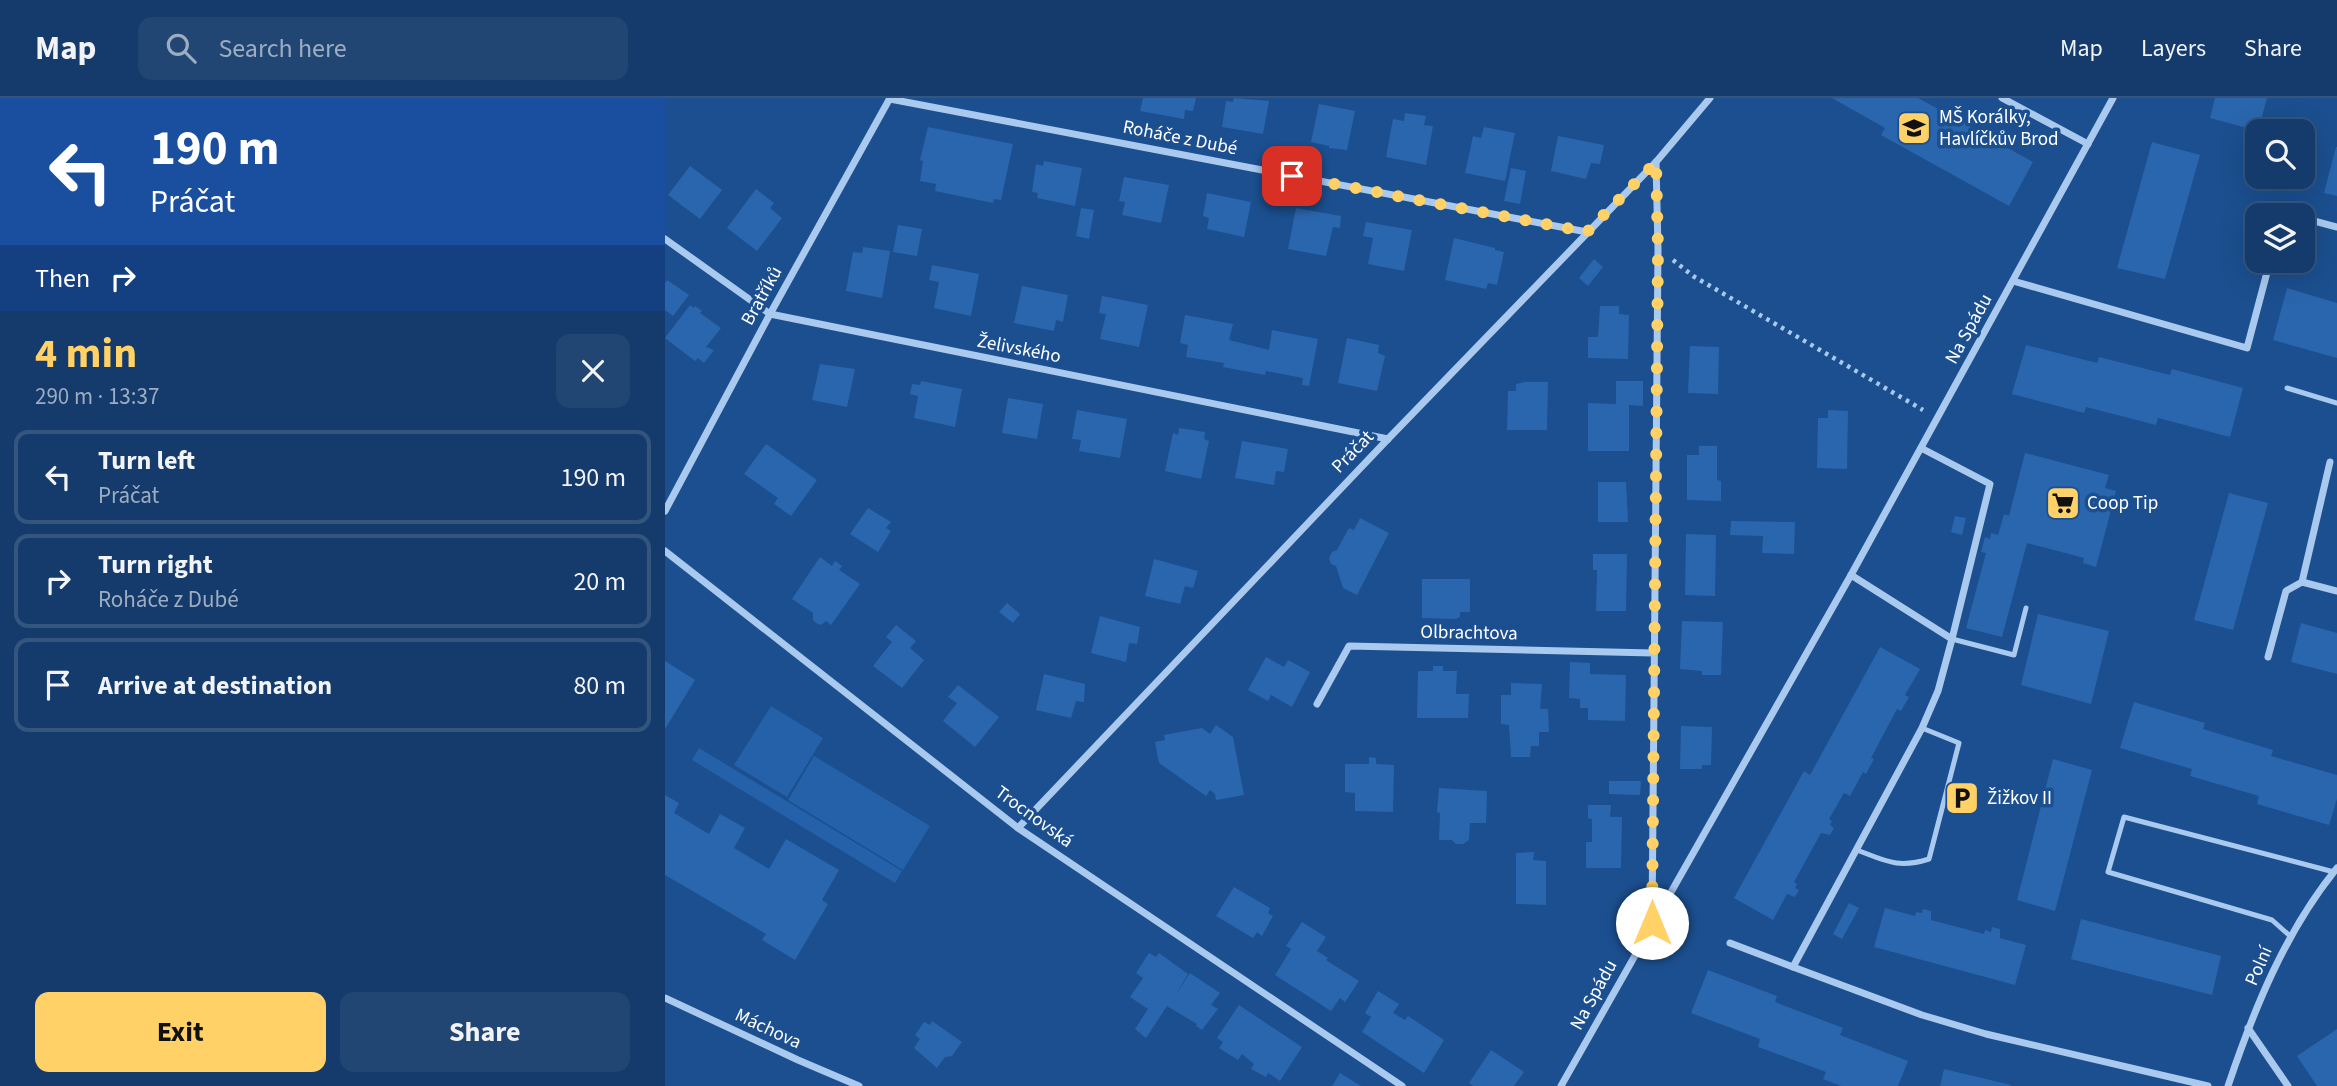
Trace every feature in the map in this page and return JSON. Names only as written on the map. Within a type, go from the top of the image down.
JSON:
[{"type":"street","name":"Práčat","points":[[1018,828],[1656,162],[1710,98]]},
{"type":"street","points":[[2002,98],[2088,144]]},
{"type":"street","name":"Na Spádu","points":[[1561,1086],[1851,575],[2113,98]]},
{"type":"street","name":"Roháče z Dubé","points":[[890,99],[1587,232]]},
{"type":"street","name":"Bratříků","points":[[665,512],[770,314],[890,99]]},
{"type":"street","name":"Na Spádu","points":[[1652,923],[1658,249],[1656,162]]},
{"type":"street","points":[[2315,221],[2337,227]]},
{"type":"street","name":"Želivského","points":[[665,239],[770,314],[1388,439]]},
{"type":"street","points":[[2013,281],[2247,348],[2267,273]]},
{"type":"street","points":[[1793,967],[1922,727],[1938,691],[1990,484],[1920,448]]},
{"type":"street","points":[[2302,582],[2330,462]]},
{"type":"street","name":"Trocnovská","points":[[665,551],[1018,828],[1402,1086]]},
{"type":"street","points":[[1851,575],[1952,639]]},
{"type":"street","points":[[2268,657],[2285,591],[2302,582],[2337,591]]},
{"type":"street","name":"Olbrachtova","points":[[1317,704],[1349,646],[1653,653]]},
{"type":"street","name":"Polní","points":[[2228,1086],[2248,1028],[2290,936],[2336,870]]},
{"type":"street","points":[[1730,943],[1922,1016],[1986,1034],[2208,1086]]},
{"type":"street","name":"Máchova","points":[[665,998],[859,1086]]},
{"type":"street","points":[[2248,1028],[2288,1086]]},
{"type":"lane","points":[[2287,388],[2337,403]]},
{"type":"lane","points":[[1952,639],[2014,655],[2026,608]]},
{"type":"lane","points":[[1857,850],[1909,866],[1929,859],[1959,743],[1922,727]]},
{"type":"lane","points":[[2290,936],[2272,920],[2108,872],[2124,817],[2336,870]]},
{"type":"path","points":[[1658,249],[1693,276],[1937,418]]},
{"type":"shaded area","points":[[771,706],[823,738],[787,797],[734,765]]},
{"type":"shaded area","points":[[699,748],[902,871],[895,883],[692,760]]},
{"type":"shaded area","points":[[814,756],[930,826],[903,870],[788,800]]},
{"type":"building","points":[[1143,98],[1196,98],[1193,111],[1185,110],[1184,119],[1140,111]]},
{"type":"building","points":[[1234,98],[1269,101],[1263,134],[1222,127],[1226,101],[1233,102]]},
{"type":"building","points":[[1832,98],[1918,98],[1955,118],[1958,113],[1971,121],[1970,127],[2033,162],[2009,206],[1881,135],[1885,128]]},
{"type":"building","points":[[2215,98],[2267,98],[2261,119],[2245,119],[2245,127],[2210,118]]},
{"type":"building","points":[[1319,104],[1355,111],[1347,150],[1311,142]]},
{"type":"building","points":[[1405,113],[1426,116],[1424,125],[1433,126],[1426,165],[1386,157],[1393,119],[1404,121]]},
{"type":"building","points":[[928,127],[1013,144],[1001,200],[994,199],[993,203],[935,191],[936,184],[920,181],[923,161],[920,160]]},
{"type":"building","points":[[1484,127],[1515,133],[1505,181],[1465,173],[1473,136],[1481,138]]},
{"type":"building","points":[[1558,136],[1604,145],[1600,164],[1591,163],[1586,179],[1551,171]]},
{"type":"building","points":[[2152,142],[2200,155],[2165,279],[2117,268]]},
{"type":"building","points":[[2337,147],[2337,196],[2324,193]]},
{"type":"building","points":[[1044,161],[1082,168],[1075,206],[1037,198],[1038,193],[1032,192],[1036,164],[1043,166]]},
{"type":"building","points":[[690,166],[722,190],[700,219],[668,195]]},
{"type":"building","points":[[1511,168],[1526,171],[1520,204],[1504,201]]},
{"type":"building","points":[[1124,177],[1169,185],[1161,223],[1122,215],[1125,202],[1119,201]]},
{"type":"building","points":[[756,189],[774,203],[770,208],[782,218],[757,251],[727,228]]},
{"type":"building","points":[[1207,193],[1251,202],[1244,237],[1207,229],[1209,218],[1203,216]]},
{"type":"building","points":[[1081,208],[1094,210],[1089,239],[1076,236]]},
{"type":"building","points":[[1296,208],[1341,216],[1340,228],[1333,227],[1326,256],[1288,249]]},
{"type":"building","points":[[1366,222],[1412,230],[1404,271],[1368,264],[1373,238],[1363,236]]},
{"type":"building","points":[[898,225],[922,229],[917,256],[893,252]]},
{"type":"building","points":[[1454,238],[1504,252],[1497,285],[1488,283],[1486,289],[1445,280]]},
{"type":"building","points":[[863,247],[890,251],[882,298],[846,291],[853,252],[862,253]]},
{"type":"building","points":[[1594,259],[1603,267],[1588,286],[1579,278]]},
{"type":"building","points":[[932,265],[979,274],[971,316],[934,308],[939,282],[929,280]]},
{"type":"building","points":[[667,280],[689,295],[673,316],[665,310]]},
{"type":"building","points":[[1022,286],[1068,295],[1063,322],[1056,320],[1054,331],[1014,323]]},
{"type":"building","points":[[2287,288],[2337,303],[2337,358],[2273,340]]},
{"type":"building","points":[[1102,296],[1148,305],[1139,347],[1100,339],[1106,314],[1099,313]]},
{"type":"building","points":[[690,305],[702,311],[700,313],[721,328],[706,347],[714,350],[704,363],[698,358],[695,361],[665,338]]},
{"type":"building","points":[[1600,306],[1619,306],[1619,314],[1629,315],[1628,359],[1588,358],[1588,337],[1598,337]]},
{"type":"building","points":[[1185,315],[1233,324],[1229,340],[1269,350],[1272,330],[1318,339],[1309,386],[1302,385],[1303,378],[1266,371],[1265,375],[1223,367],[1224,363],[1186,357],[1188,345],[1180,343]]},
{"type":"building","points":[[1347,338],[1379,345],[1378,353],[1385,356],[1377,391],[1338,383]]},
{"type":"building","points":[[2026,345],[2097,363],[2099,357],[2170,375],[2172,369],[2243,388],[2230,437],[2158,418],[2156,425],[2086,407],[2084,413],[2012,394]]},
{"type":"building","points":[[1690,346],[1719,347],[1718,394],[1688,393]]},
{"type":"building","points":[[820,364],[855,369],[847,407],[812,400]]},
{"type":"building","points":[[921,381],[962,389],[955,427],[914,418],[918,396],[910,394],[912,384],[920,385]]},
{"type":"building","points":[[1616,381],[1643,381],[1643,406],[1629,405],[1629,451],[1588,451],[1588,403],[1616,404]]},
{"type":"building","points":[[1548,382],[1547,430],[1507,430],[1508,391],[1516,391],[1516,384]]},
{"type":"building","points":[[1008,398],[1043,404],[1037,439],[1002,433]]},
{"type":"building","points":[[1077,410],[1127,419],[1120,458],[1079,451],[1081,440],[1072,439]]},
{"type":"building","points":[[1828,410],[1848,411],[1847,469],[1817,468],[1818,418],[1828,418]]},
{"type":"building","points":[[1179,428],[1205,432],[1204,439],[1209,441],[1201,479],[1165,471],[1173,433],[1178,435]]},
{"type":"building","points":[[1242,441],[1288,449],[1284,472],[1276,471],[1274,485],[1235,478]]},
{"type":"building","points":[[766,444],[817,480],[791,516],[774,504],[778,498],[744,474]]},
{"type":"building","points":[[1699,446],[1717,446],[1717,480],[1721,481],[1721,501],[1687,500],[1687,455],[1699,455]]},
{"type":"building","name":"Coop Tip","points":[[2025,453],[2109,475],[2105,488],[2116,491],[2096,567],[2083,563],[2084,558],[2027,543],[2002,637],[1966,628],[1986,553],[1981,552],[1985,537],[1990,539],[1991,533],[1998,535],[2004,514],[2009,516]]},
{"type":"building","points":[[1598,482],[1626,482],[1628,522],[1598,522]]},
{"type":"building","points":[[2229,493],[2268,503],[2233,630],[2194,620]]},
{"type":"building","points":[[868,508],[891,522],[886,528],[891,531],[878,552],[850,534]]},
{"type":"building","points":[[1955,516],[1966,518],[1962,535],[1951,532]]},
{"type":"building","points":[[1360,518],[1389,533],[1357,595],[1343,588],[1336,566],[1331,564],[1329,558],[1332,552],[1337,550],[1349,528],[1354,530]]},
{"type":"building","points":[[1731,521],[1795,522],[1794,554],[1762,553],[1763,536],[1730,535]]},
{"type":"building","points":[[1686,534],[1716,535],[1715,596],[1685,595]]},
{"type":"building","points":[[1593,554],[1627,554],[1626,611],[1596,611],[1597,570],[1593,570]]},
{"type":"building","points":[[820,557],[832,566],[835,561],[842,566],[839,570],[860,584],[831,625],[826,621],[821,625],[816,623],[813,613],[792,599]]},
{"type":"building","points":[[1154,559],[1198,571],[1193,588],[1185,586],[1180,604],[1145,596]]},
{"type":"building","points":[[1422,579],[1470,579],[1470,612],[1460,612],[1460,617],[1456,619],[1422,618]]},
{"type":"building","points":[[1007,603],[1020,614],[1013,623],[999,612]]},
{"type":"building","points":[[2038,614],[2109,631],[2091,704],[2021,685]]},
{"type":"building","points":[[1100,616],[1140,627],[1137,644],[1129,643],[1126,662],[1091,653]]},
{"type":"building","points":[[1682,621],[1723,622],[1721,675],[1702,675],[1702,671],[1680,669]]},
{"type":"building","points":[[2301,623],[2337,633],[2337,674],[2291,662]]},
{"type":"building","points":[[896,625],[916,641],[910,648],[924,660],[902,688],[873,666],[892,642],[886,637]]},
{"type":"building","points":[[1880,647],[1920,669],[1905,695],[1909,697],[1901,711],[1897,709],[1871,758],[1874,759],[1866,774],[1863,772],[1850,796],[1844,793],[1829,819],[1834,828],[1830,835],[1821,833],[1794,882],[1797,884],[1795,888],[1799,890],[1795,897],[1787,894],[1773,920],[1734,898],[1804,771],[1810,775]]},
{"type":"building","points":[[1266,657],[1284,667],[1288,660],[1310,672],[1292,707],[1271,695],[1268,701],[1248,690]]},
{"type":"building","points":[[665,661],[695,680],[665,729]]},
{"type":"building","points":[[1570,662],[1590,663],[1590,674],[1626,675],[1625,721],[1588,720],[1588,708],[1580,708],[1580,699],[1569,698]]},
{"type":"building","points":[[1433,666],[1443,666],[1443,671],[1457,671],[1456,694],[1469,694],[1468,718],[1417,718],[1418,671],[1433,671]]},
{"type":"building","points":[[1044,674],[1085,684],[1084,702],[1076,701],[1071,718],[1036,710]]},
{"type":"building","points":[[1511,683],[1542,684],[1540,709],[1548,709],[1549,732],[1539,732],[1539,746],[1531,746],[1530,757],[1511,757],[1509,725],[1501,724],[1501,695],[1511,695]]},
{"type":"building","points":[[958,685],[999,717],[975,747],[943,721],[957,703],[948,697]]},
{"type":"building","points":[[2134,702],[2205,723],[2203,729],[2273,750],[2271,756],[2337,775],[2337,799],[2329,825],[2257,804],[2259,796],[2190,776],[2192,769],[2120,748]]},
{"type":"building","points":[[1216,725],[1233,737],[1244,795],[1216,800],[1215,794],[1210,790],[1206,796],[1159,763],[1155,742],[1165,740],[1164,735],[1202,728],[1210,734]]},
{"type":"building","points":[[1681,726],[1712,727],[1711,765],[1702,765],[1702,769],[1680,769]]},
{"type":"building","points":[[1369,757],[1376,758],[1376,764],[1394,765],[1393,812],[1355,811],[1355,793],[1345,792],[1345,764],[1369,764]]},
{"type":"building","points":[[2053,759],[2092,770],[2055,911],[2017,900]]},
{"type":"building","points":[[1609,781],[1641,781],[1640,795],[1609,794]]},
{"type":"building","points":[[1439,788],[1487,791],[1486,823],[1470,823],[1469,840],[1463,844],[1456,844],[1452,840],[1439,840]]},
{"type":"building","points":[[665,795],[679,803],[674,813],[709,834],[720,814],[745,828],[734,848],[769,869],[786,839],[839,870],[822,900],[828,904],[795,960],[762,940],[766,934],[665,875]]},
{"type":"building","points":[[1588,805],[1611,805],[1610,817],[1622,817],[1621,868],[1586,868],[1586,842],[1592,842],[1592,819],[1588,818]]},
{"type":"building","points":[[1534,852],[1533,860],[1546,861],[1546,905],[1516,904],[1516,853]]},
{"type":"building","points":[[1234,887],[1270,908],[1268,913],[1273,916],[1262,936],[1257,932],[1253,938],[1216,916]]},
{"type":"building","points":[[1849,903],[1859,908],[1842,939],[1833,934]]},
{"type":"building","points":[[1885,908],[1915,916],[1916,912],[1922,913],[1923,909],[1931,911],[1931,920],[1984,934],[1985,930],[1991,932],[1992,927],[2000,929],[2000,938],[2026,945],[2015,985],[1874,947]]},
{"type":"building","points":[[2081,919],[2221,956],[2212,995],[2071,959]]},
{"type":"building","points":[[1302,922],[1326,937],[1317,951],[1359,981],[1345,1002],[1340,998],[1331,1011],[1275,975],[1291,949],[1286,946]]},
{"type":"building","points":[[1149,953],[1156,957],[1159,953],[1188,974],[1175,996],[1190,973],[1220,993],[1211,1005],[1218,1009],[1202,1030],[1197,1024],[1167,1006],[1146,1038],[1135,1029],[1148,1009],[1130,997],[1143,978],[1136,973]]},
{"type":"building","points":[[1708,970],[1777,996],[1775,1002],[1843,1028],[1840,1035],[1908,1061],[1898,1086],[1841,1086],[1823,1079],[1826,1072],[1758,1047],[1760,1039],[1691,1013]]},
{"type":"building","points":[[1378,991],[1399,1004],[1393,1013],[1405,1020],[1408,1016],[1444,1040],[1424,1073],[1362,1032],[1371,1017],[1365,1013]]},
{"type":"building","points":[[1239,1005],[1302,1047],[1280,1081],[1268,1073],[1266,1077],[1251,1069],[1254,1064],[1242,1054],[1238,1060],[1219,1048],[1223,1042],[1217,1038]]},
{"type":"building","points":[[932,1021],[962,1042],[952,1056],[945,1057],[937,1068],[914,1048],[920,1039],[915,1035],[924,1022],[930,1025]]},
{"type":"building","points":[[2337,1029],[2337,1086],[2317,1086],[2297,1056]]},
{"type":"building","points":[[1491,1050],[1524,1072],[1514,1086],[1473,1086],[1469,1083]]},
{"type":"building","points":[[1944,1069],[2011,1085],[1940,1086]]},
{"type":"building","points":[[1340,1073],[1361,1086],[1332,1086]]},
{"type":"place","name":"MŠ Korálky, Havlíčkův Brod","points":[[1914,128]]},
{"type":"place","name":"Coop Tip","points":[[2063,503]]},
{"type":"place","name":"Žižkov II","points":[[1962,798]]},
{"type":"route","points":[[1292,176],[1587,232],[1656,162],[1658,249],[1652,923]]}]
